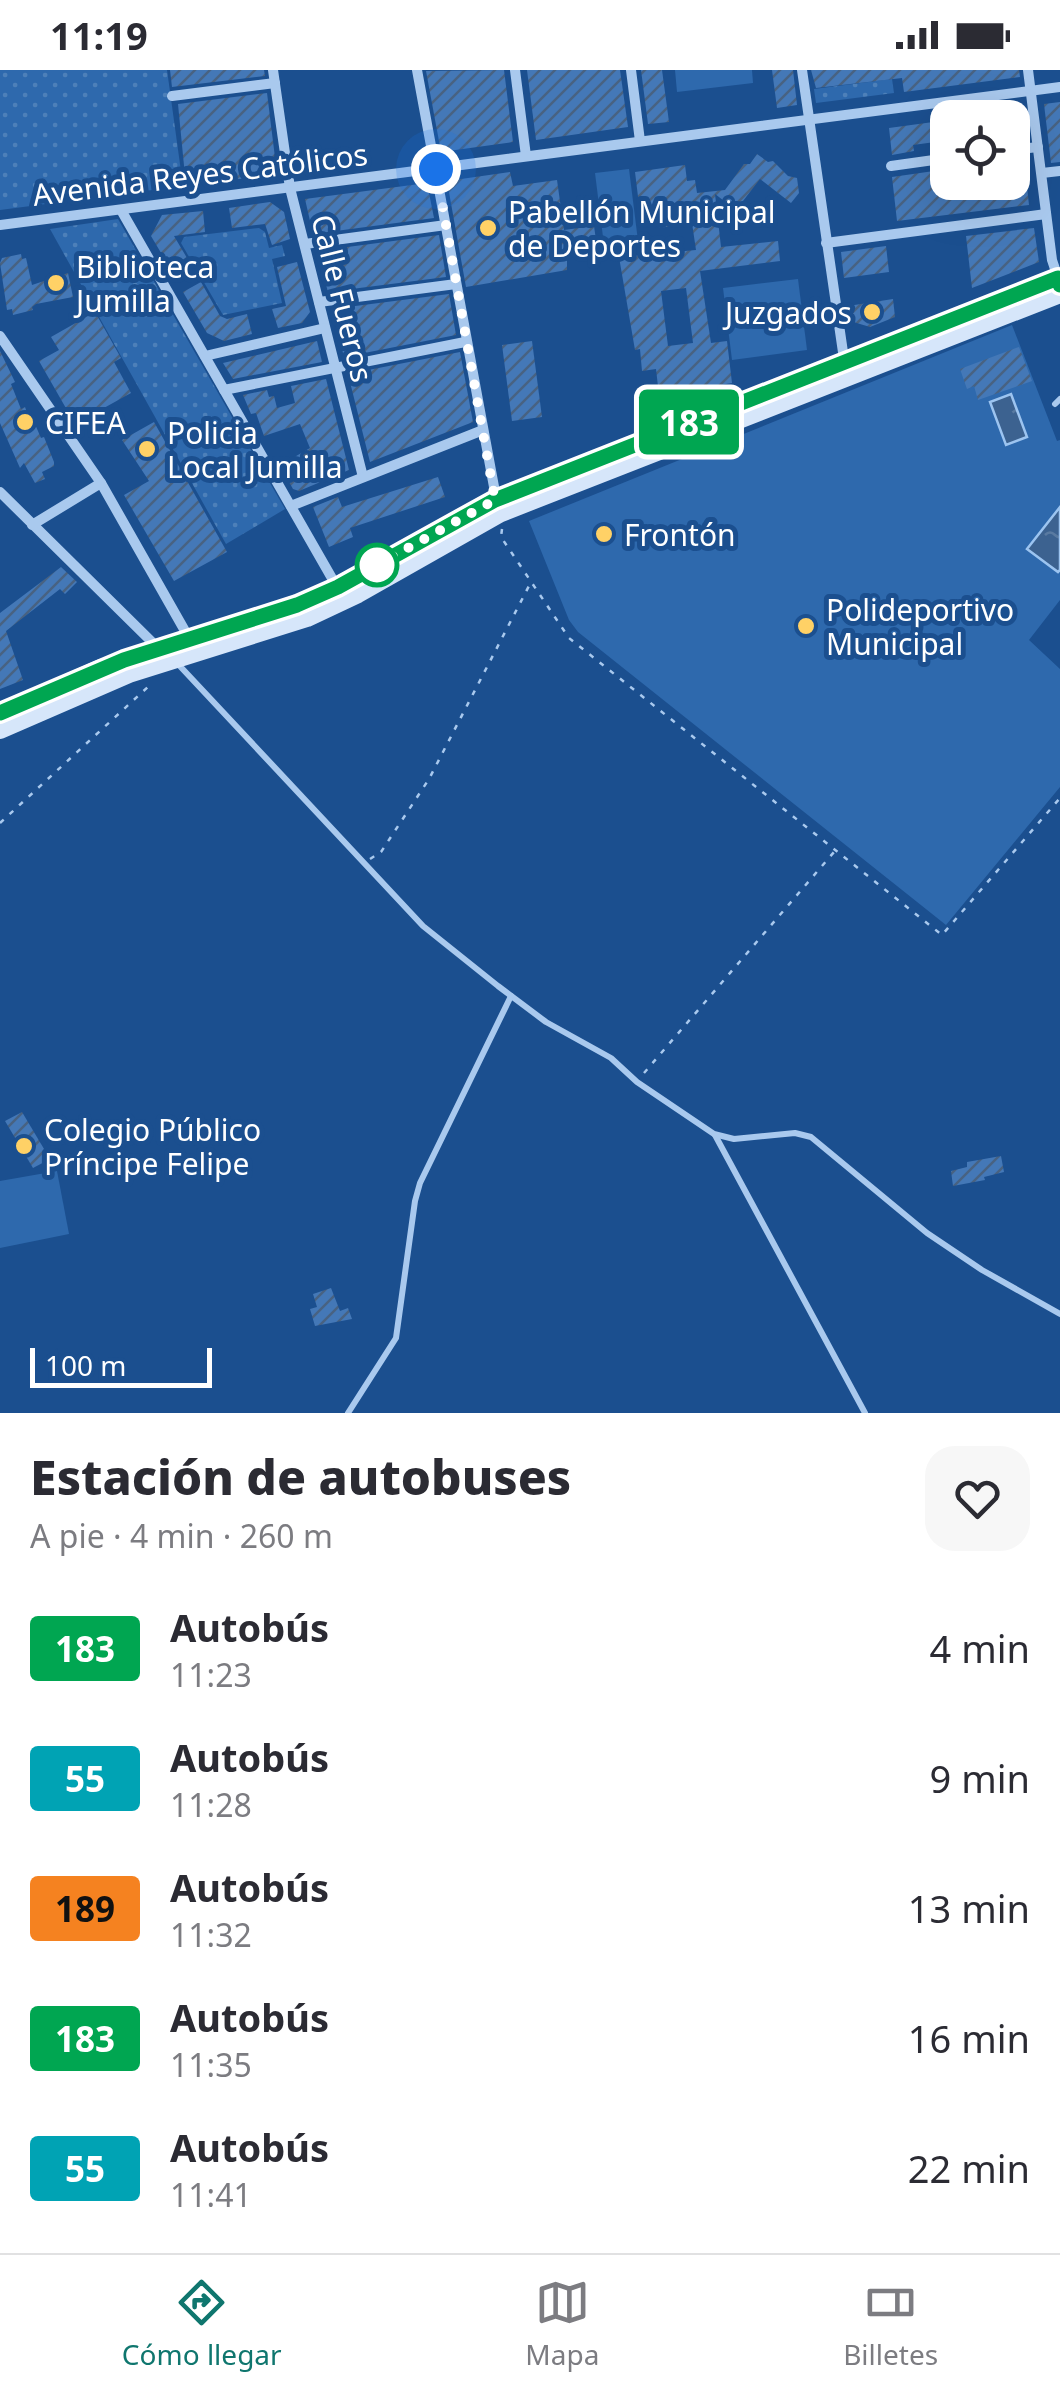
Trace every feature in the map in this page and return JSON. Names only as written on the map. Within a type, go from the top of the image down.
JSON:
[{"type":"main road","points":[[0,713],[72,680],[155,649],[288,608],[500,512],[1060,283]]},
{"type":"main road","points":[[0,730],[100,685],[307,618],[358,594],[500,512]]},
{"type":"street","name":"Calle Fueros","points":[[273,70],[290,188],[363,477]]},
{"type":"street","points":[[417,70],[500,512]]},
{"type":"street","points":[[515,70],[526,156]]},
{"type":"street","points":[[631,70],[640,141]]},
{"type":"street","points":[[802,70],[846,370]]},
{"type":"street","points":[[1028,70],[1052,260],[1060,283]]},
{"type":"street","points":[[172,96],[274,83]]},
{"type":"street","name":"Avenida Reyes Católicos","points":[[0,225],[1060,87]]},
{"type":"street","points":[[1030,148],[1038,147]]},
{"type":"street","points":[[891,166],[930,161]]},
{"type":"street","points":[[1042,173],[1060,170]]},
{"type":"street","points":[[121,210],[338,587]]},
{"type":"street","points":[[826,242],[1046,214]]},
{"type":"street","points":[[305,244],[446,226]]},
{"type":"street","points":[[319,302],[456,284]]},
{"type":"street","points":[[205,356],[325,328]]},
{"type":"street","points":[[0,336],[101,483],[189,638]]},
{"type":"street","points":[[224,390],[466,342]]},
{"type":"street","points":[[291,506],[483,430]]},
{"type":"street","points":[[32,525],[101,483]]},
{"type":"street","points":[[0,492],[155,649]]},
{"type":"lane","points":[[174,659],[423,926],[546,1022],[610,1058],[636,1082],[714,1134],[734,1139],[795,1133],[811,1137],[928,1232],[982,1270],[1060,1314]]},
{"type":"lane","points":[[348,1413],[396,1338],[414,1201],[420,1183],[511,996]]},
{"type":"lane","points":[[714,1134],[866,1413]]},
{"type":"path","points":[[491,530],[500,512]]},
{"type":"path","points":[[500,512],[500,536],[569,638],[942,935],[1060,798]]},
{"type":"path","points":[[359,860],[369,860],[381,852],[429,779],[531,582]]},
{"type":"path","points":[[0,823],[152,683]]},
{"type":"path","points":[[636,1082],[835,851]]},
{"type":"shaded area","points":[[0,70],[167,70],[183,186],[0,210]]},
{"type":"shaded area","points":[[675,70],[752,70],[753,83],[677,92]]},
{"type":"shaded area","points":[[892,79],[894,93],[816,103],[814,89]]},
{"type":"shaded area","points":[[629,169],[638,241],[604,245],[595,173]]},
{"type":"shaded area","points":[[118,219],[285,509],[226,544],[50,229]]},
{"type":"shaded area","points":[[259,228],[265,232],[269,248],[282,245],[285,256],[272,259],[282,303],[223,315],[181,243],[184,237]]},
{"type":"shaded area","points":[[798,279],[807,350],[732,360],[723,288]]},
{"type":"shaded area","name":"Polideportivo Municipal","points":[[1012,325],[1057,441],[1060,440],[1060,600],[1029,640],[1060,669],[1060,787],[946,925],[578,632],[569,620],[529,521]]},
{"type":"shaded area","points":[[57,1171],[69,1234],[0,1248],[0,1181]]},
{"type":"water","points":[[1011,394],[1027,437],[1006,445],[990,402]]},
{"type":"water","points":[[1060,507],[1060,570],[1058,572],[1027,549]]},
{"type":"building","points":[[170,70],[264,70],[265,76],[172,87]]},
{"type":"building","points":[[504,70],[513,142],[441,152],[426,71]]},
{"type":"building","points":[[527,70],[620,70],[628,127],[536,140]]},
{"type":"building","points":[[641,70],[662,70],[669,122],[648,124]]},
{"type":"building","points":[[772,70],[793,70],[797,105],[777,108]]},
{"type":"building","points":[[811,70],[1019,70],[1020,77],[904,92],[902,78],[816,88]]},
{"type":"building","points":[[267,93],[277,174],[186,186],[178,104]]},
{"type":"building","points":[[1060,102],[1060,162],[1051,163],[1044,104]]},
{"type":"building","points":[[930,122],[930,143],[913,145],[914,151],[892,155],[889,128]]},
{"type":"building","points":[[757,154],[773,161],[788,176],[797,178],[799,193],[791,203],[760,179],[736,210],[715,194],[721,247],[778,241],[780,261],[700,271],[711,343],[727,341],[732,383],[659,395],[656,369],[642,371],[640,349],[635,350],[619,257],[696,250],[692,223],[659,228],[658,219],[641,221],[635,172],[685,165],[687,181],[695,180],[697,193],[725,190],[744,164],[750,164]],"holes":[[[686,288],[693,343],[668,346],[661,291]]]},
{"type":"building","points":[[510,172],[513,186],[557,180],[564,230],[594,226],[597,247],[567,251],[567,270],[466,287],[447,181]]},
{"type":"building","points":[[930,172],[930,200],[1028,200],[1029,205],[897,221],[892,177]]},
{"type":"building","points":[[427,183],[434,218],[313,234],[305,199]]},
{"type":"building","points":[[270,202],[284,212],[290,239],[272,245],[265,224],[232,228],[229,208]]},
{"type":"building","points":[[203,211],[205,232],[174,236],[187,258],[170,268],[151,236],[162,215]]},
{"type":"building","points":[[1034,228],[1039,262],[972,288],[966,236]]},
{"type":"building","points":[[439,235],[446,277],[328,292],[317,251]]},
{"type":"building","points":[[886,246],[889,272],[844,278],[841,252]]},
{"type":"building","name":"Biblioteca Jumilla","points":[[21,254],[22,259],[26,258],[32,285],[68,273],[73,297],[36,304],[33,310],[13,315],[12,309],[7,310],[0,263],[2,258]]},
{"type":"building","points":[[297,262],[310,312],[302,323],[278,328],[272,309],[286,306],[277,267]]},
{"type":"building","points":[[201,282],[220,316],[227,319],[247,314],[252,334],[224,341],[207,333],[183,292]]},
{"type":"building","points":[[449,294],[456,335],[344,357],[332,309]]},
{"type":"building","name":"Juzgados","points":[[893,299],[895,317],[870,327],[850,321],[848,306]]},
{"type":"building","points":[[95,312],[121,358],[114,362],[131,393],[75,424],[39,361],[59,350],[51,337]]},
{"type":"building","points":[[317,341],[322,362],[233,379],[223,363]]},
{"type":"building","points":[[532,341],[542,417],[512,421],[502,345]]},
{"type":"building","points":[[1019,347],[1032,381],[978,400],[974,386],[967,389],[960,369]]},
{"type":"building","points":[[0,351],[15,382],[11,384],[21,409],[25,407],[31,424],[34,422],[41,438],[44,437],[54,462],[54,466],[42,472],[45,479],[35,483],[24,463],[20,468],[0,423]]},
{"type":"building","points":[[460,352],[473,422],[370,462],[348,374]]},
{"type":"building","points":[[326,379],[349,470],[299,491],[293,489],[284,473],[295,467],[291,459],[310,448],[300,424],[264,436],[256,413],[251,414],[243,395],[267,390],[269,397],[274,396],[277,408],[295,403],[291,386]]},
{"type":"building","points":[[154,422],[227,552],[174,581],[124,495],[149,481],[122,440]]},
{"type":"building","points":[[438,477],[445,497],[350,528],[353,537],[329,547],[313,507],[338,497],[342,507]]},
{"type":"building","points":[[61,567],[77,582],[65,594],[60,589],[6,631],[23,680],[0,689],[0,613]]},
{"type":"building","points":[[22,1112],[50,1159],[33,1168],[5,1121]]},
{"type":"building","points":[[1001,1156],[1004,1172],[953,1186],[951,1171],[967,1167],[967,1162]]},
{"type":"building","points":[[331,1288],[340,1311],[348,1308],[352,1319],[315,1326],[310,1309],[317,1307],[313,1294]]},
{"type":"bus line","name":"183","points":[[0,713],[101,668],[317,596],[495,500],[631,444],[1058,278],[1060,285]]},
{"type":"place","name":"Pabellón Municipal de Deportes","points":[[488,228]]},
{"type":"place","name":"Biblioteca Jumilla","points":[[56,283]]},
{"type":"place","name":"Juzgados","points":[[872,312]]},
{"type":"place","name":"CIFEA","points":[[25,422]]},
{"type":"place","name":"Policia Local Jumilla","points":[[147,449]]},
{"type":"place","name":"Frontón","points":[[604,534]]},
{"type":"place","name":"Polideportivo Municipal","points":[[806,626]]},
{"type":"place","name":"Colegio Público Príncipe Felipe","points":[[24,1146]]},
{"type":"route","points":[[377,565],[495,500],[436,169]]}]
